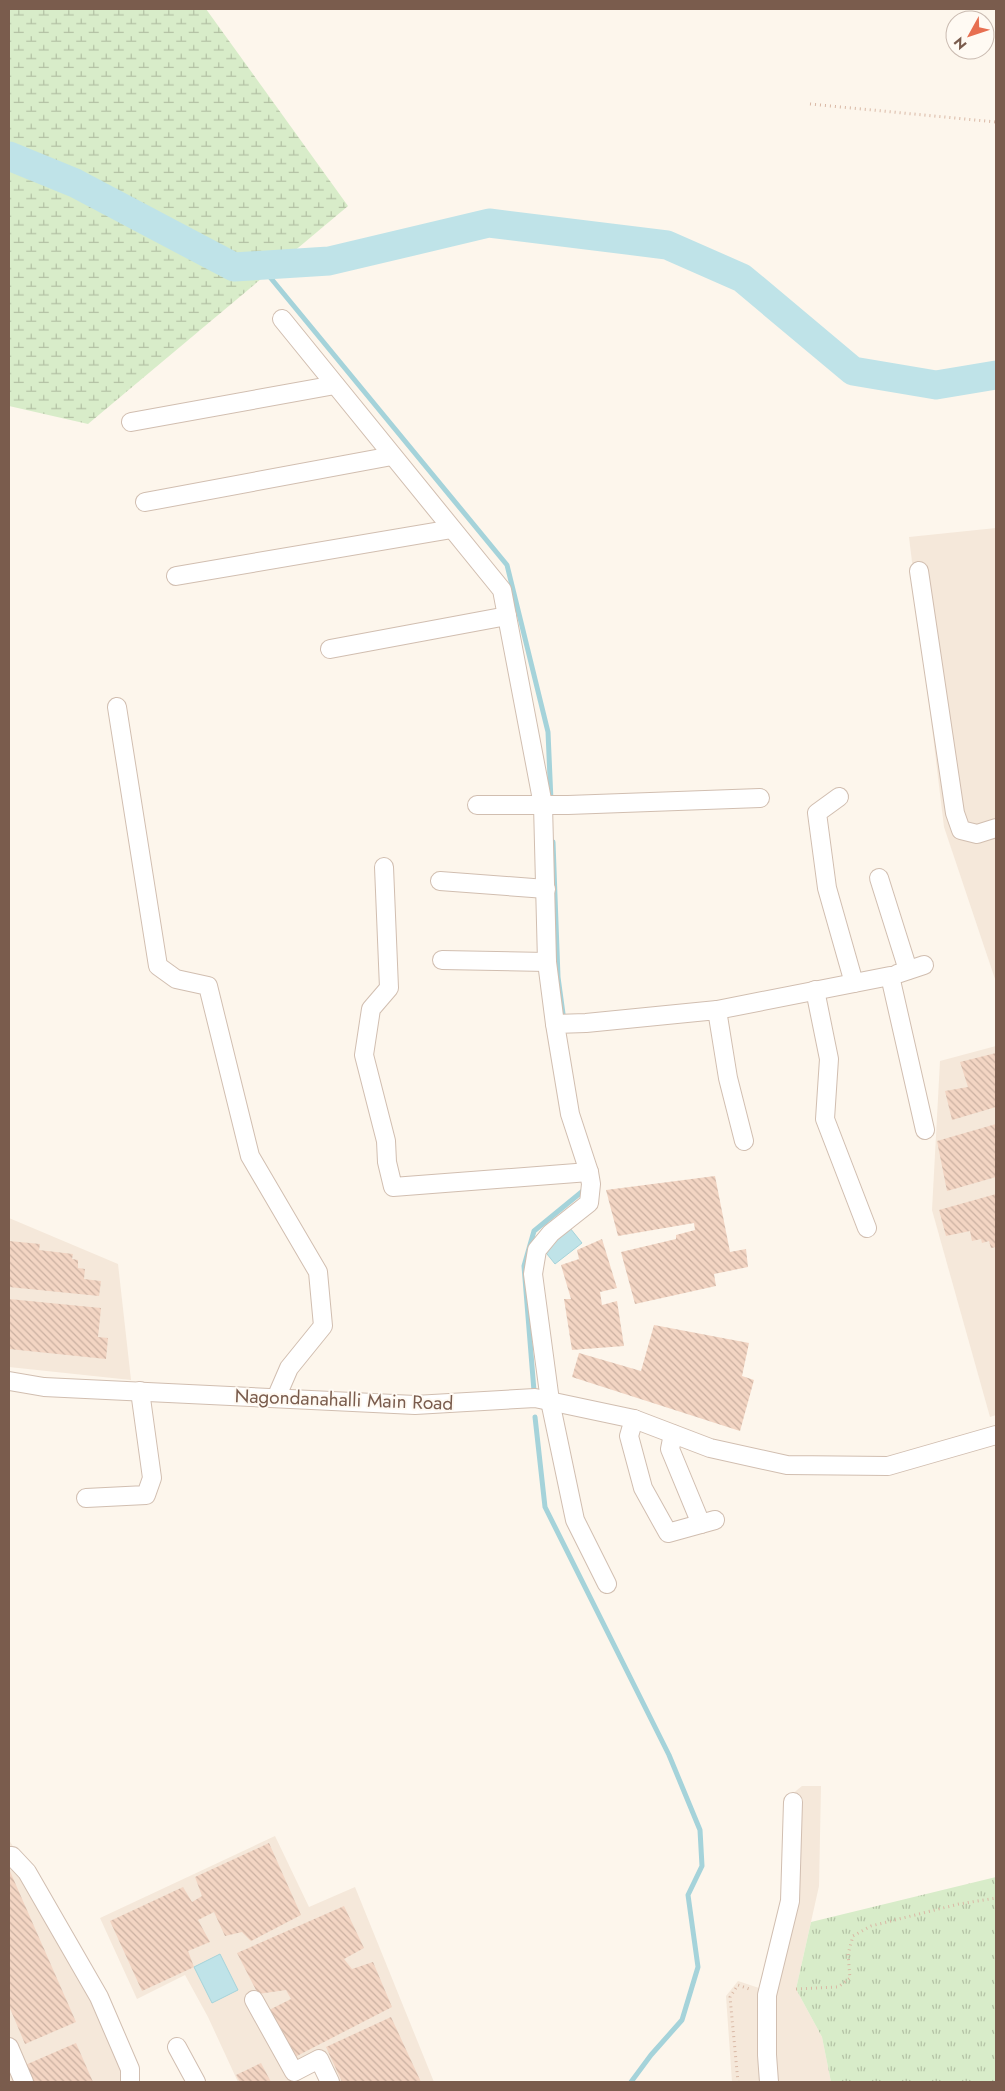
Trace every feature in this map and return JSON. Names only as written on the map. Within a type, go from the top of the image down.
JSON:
[{"type":"street","points":[[282,319],[502,590],[542,805],[547,962],[556,1024],[570,1114],[589,1172],[591,1184],[589,1203],[552,1233],[537,1250],[533,1274],[550,1401],[575,1520],[607,1584]]},
{"type":"street","points":[[131,422],[335,385]]},
{"type":"street","points":[[144,502],[392,456]]},
{"type":"street","points":[[176,576],[452,529]]},
{"type":"street","points":[[919,571],[955,813],[962,830],[977,834],[996,828]]},
{"type":"street","points":[[330,649],[506,616]]},
{"type":"street","points":[[117,707],[158,966],[176,979],[208,986],[250,1156],[318,1272],[323,1326],[289,1368],[276,1398]]},
{"type":"street","points":[[839,797],[818,813],[827,888],[854,983]]},
{"type":"street","points":[[477,805],[542,805],[760,798]]},
{"type":"street","points":[[384,867],[389,988],[371,1009],[364,1055],[386,1141],[387,1162],[393,1187],[589,1172]]},
{"type":"street","points":[[879,878],[908,970]]},
{"type":"street","points":[[440,881],[546,889]]},
{"type":"street","points":[[442,960],[547,962]]},
{"type":"street","points":[[556,1024],[586,1023],[717,1010],[890,976],[924,965]]},
{"type":"street","points":[[890,976],[925,1130]]},
{"type":"street","points":[[815,990],[829,1059],[825,1118],[867,1228]]},
{"type":"street","points":[[717,1010],[728,1078],[744,1141]]},
{"type":"street","name":"Nagondanahalli Main Road","points":[[9,1381],[44,1387],[415,1405],[535,1398],[634,1419],[710,1448],[787,1465],[888,1466],[996,1435]]},
{"type":"street","points":[[86,1498],[146,1495],[152,1478],[140,1391]]},
{"type":"street","points":[[634,1419],[629,1436],[643,1488],[668,1533],[708,1522],[670,1449],[673,1434]]},
{"type":"street","points":[[769,2082],[767,1995],[790,1902],[793,1802]]},
{"type":"street","points":[[9,1856],[12,1856],[27,1872],[99,1997],[130,2069],[130,2082]]},
{"type":"street","points":[[254,2000],[294,2072],[319,2059],[330,2082]]},
{"type":"street","points":[[9,2047],[24,2082]]},
{"type":"street","points":[[177,2047],[196,2082]]},
{"type":"path","points":[[810,104],[996,122]]},
{"type":"path","points":[[796,1989],[838,1987],[850,1978],[848,1954],[853,1936],[871,1926],[959,1904],[996,1898]]},
{"type":"path","points":[[738,2082],[730,1997],[738,1985],[767,1995]]},
{"type":"shaded area","points":[[996,528],[996,982],[944,827],[909,537]]},
{"type":"shaded area","points":[[996,1046],[996,1415],[990,1417],[932,1210],[940,1061]]},
{"type":"shaded area","points":[[9,1218],[118,1264],[131,1380],[9,1367]]},
{"type":"shaded area","points":[[802,1786],[821,1786],[819,1886],[796,1989],[822,2037],[831,2082],[732,2082],[726,1996],[738,1981],[762,1989],[788,1886],[786,1799]]},
{"type":"shaded area","points":[[275,1836],[309,1907],[355,1887],[434,2082],[319,2082],[314,2071],[286,2082],[238,2082],[208,2017],[185,1975],[137,1999],[100,1918]]},
{"type":"shaded area","points":[[9,1840],[87,1964],[135,2082],[9,2082]]},
{"type":"green space","points":[[9,9],[206,9],[348,206],[88,424],[9,406]]},
{"type":"green space","points":[[996,1877],[996,2082],[831,2082],[822,2037],[796,1989],[811,1922]]},
{"type":"water","points":[[570,1228],[582,1243],[555,1264],[543,1249]]},
{"type":"water","points":[[220,1954],[238,1990],[212,2003],[194,1967]]},
{"type":"building","points":[[996,1053],[996,1107],[952,1120],[945,1091],[968,1087],[960,1062]]},
{"type":"building","points":[[996,1124],[996,1177],[947,1191],[937,1141]]},
{"type":"building","points":[[715,1176],[730,1252],[746,1249],[748,1267],[714,1274],[716,1286],[635,1304],[621,1252],[676,1239],[676,1235],[695,1230],[694,1223],[618,1236],[606,1190]]},
{"type":"building","points":[[996,1194],[996,1247],[991,1248],[989,1241],[982,1243],[981,1239],[972,1241],[970,1231],[946,1236],[939,1210]]},
{"type":"building","points":[[602,1239],[617,1288],[600,1292],[602,1305],[617,1301],[624,1346],[572,1350],[564,1299],[571,1299],[561,1265],[579,1259],[577,1250]]},
{"type":"building","points":[[9,1241],[40,1244],[39,1250],[73,1254],[72,1259],[78,1260],[78,1268],[85,1269],[84,1279],[101,1281],[99,1296],[9,1287]]},
{"type":"building","points":[[9,1299],[101,1308],[98,1337],[108,1338],[106,1359],[9,1349]]},
{"type":"building","points":[[654,1325],[749,1343],[742,1376],[754,1380],[740,1431],[572,1377],[579,1353],[641,1371]]},
{"type":"building","points":[[269,1843],[301,1915],[251,1941],[242,1932],[225,1936],[214,1912],[198,1920],[210,1942],[188,1951],[194,1967],[142,1991],[110,1921],[183,1887],[192,1902],[202,1896],[195,1877]]},
{"type":"building","points":[[9,1869],[76,2022],[25,2044],[9,2006]]},
{"type":"building","points":[[344,1906],[364,1948],[344,1959],[352,1969],[373,1962],[392,2007],[293,2058],[265,2012],[291,1999],[286,1990],[258,1994],[237,1953]]},
{"type":"building","points":[[391,2017],[421,2082],[342,2082],[326,2047]]},
{"type":"building","points":[[76,2043],[93,2082],[31,2082],[23,2066]]},
{"type":"building","points":[[261,2063],[271,2082],[240,2082],[236,2075]]},
{"type":"waterway","points":[[9,156],[75,183],[234,267],[329,261],[489,223],[667,245],[742,278],[853,371],[936,385],[996,375]]},
{"type":"waterway","points":[[260,265],[507,565],[548,732],[551,801]]},
{"type":"waterway","points":[[553,842],[558,977],[564,1021]]},
{"type":"waterway","points":[[534,1391],[524,1266],[534,1231],[584,1190]]},
{"type":"waterway","points":[[535,1417],[545,1507],[669,1755],[700,1830],[702,1866],[688,1895],[698,1967],[682,2020],[651,2055],[631,2082]]}]
